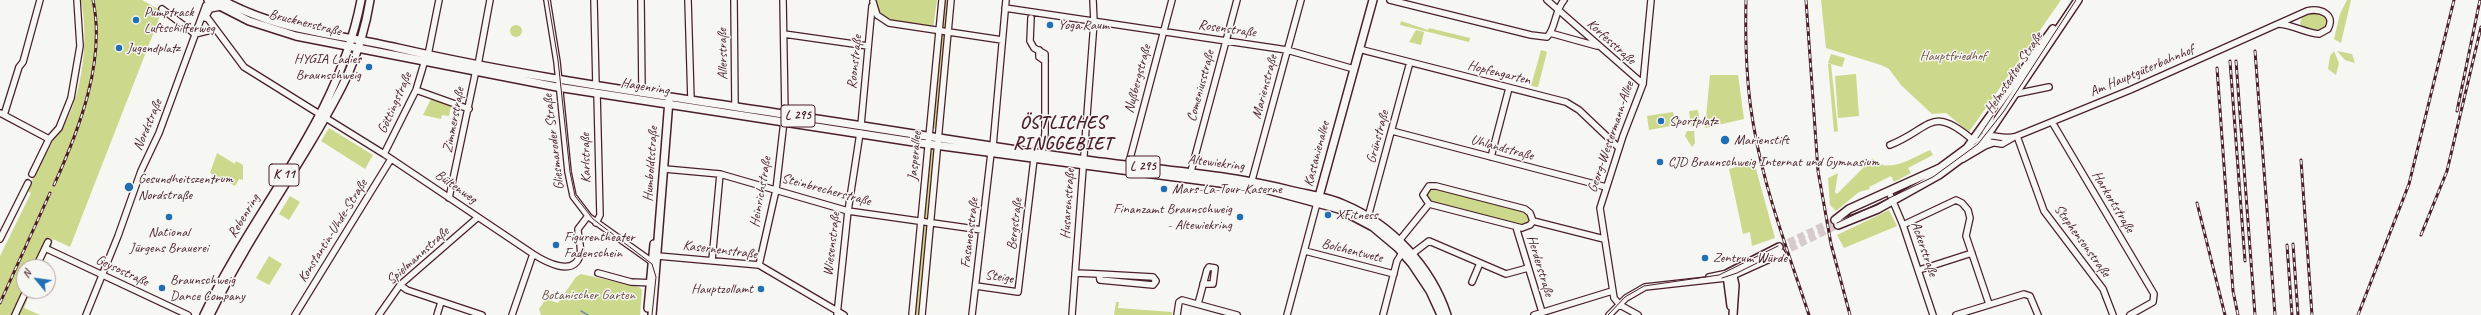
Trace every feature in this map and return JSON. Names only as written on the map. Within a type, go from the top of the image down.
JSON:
[{"type":"main road","points":[[353,39],[361,0]]},
{"type":"main road","name":"Rebenring","points":[[210,315],[235,266],[324,117],[359,48],[370,0]]},
{"type":"main road","name":"Kastanienallee","points":[[1318,200],[1373,0]]},
{"type":"main road","name":"Helmstedter Straße","points":[[2073,0],[1974,141],[1944,165],[1889,192],[1849,209],[1837,222],[1855,220],[1940,175],[1965,158],[1987,136],[1996,124],[2078,0]]},
{"type":"main road","name":"Brucknerstraße","points":[[213,2],[286,26],[353,39]]},
{"type":"main road","name":"Brucknerstraße","points":[[213,2],[249,21],[272,29],[350,47]]},
{"type":"main road","name":"L 295","points":[[353,39],[362,40]]},
{"type":"main road","name":"K 11","points":[[350,47],[353,39]]},
{"type":"main road","name":"Hagenring","points":[[362,40],[427,58]]},
{"type":"main road","name":"L 295","points":[[350,47],[359,48]]},
{"type":"main road","name":"Rebenring","points":[[204,315],[233,259],[324,117],[350,47]]},
{"type":"main road","name":"Hagenring","points":[[359,48],[559,79],[597,90],[860,129],[929,136]]},
{"type":"main road","name":"Hagenring","points":[[477,67],[560,87],[642,93],[669,101],[691,100],[735,107],[784,118]]},
{"type":"main road","name":"Humboldtstraße","points":[[647,315],[655,260],[665,169],[669,101]]},
{"type":"main road","name":"Hagenring","points":[[860,129],[928,144]]},
{"type":"main road","name":"Altewiekring","points":[[929,136],[1034,159],[1128,166],[1259,187],[1318,200],[1342,203],[1368,218],[1415,252],[1436,287],[1447,315]]},
{"type":"main road","name":"Altewiekring","points":[[928,144],[1042,154],[1083,163],[1190,176],[1252,180],[1318,200],[1362,221],[1382,234],[1402,253],[1425,281],[1441,315]]},
{"type":"main road","points":[[1732,314],[1729,275],[1780,250]]},
{"type":"main road","name":"Humboldtstraße","points":[[652,284],[652,315]]},
{"type":"street","points":[[40,0],[23,62],[18,67],[2,114],[49,140]]},
{"type":"street","points":[[32,174],[49,140],[59,128],[76,79],[80,46],[77,0]]},
{"type":"street","name":"Göttingstraße","points":[[384,154],[416,90],[427,58],[439,0]]},
{"type":"street","name":"Zimmerstraße","points":[[449,198],[469,109],[490,0]]},
{"type":"street","name":"Gliesmaroder Straße","points":[[547,0],[560,87],[570,187],[577,203],[596,223],[655,260]]},
{"type":"street","name":"Karlstraße","points":[[594,0],[600,215],[596,223]]},
{"type":"street","points":[[641,0],[642,93]]},
{"type":"street","points":[[688,0],[691,100]]},
{"type":"street","name":"Allerstraße","points":[[734,0],[735,107]]},
{"type":"street","name":"Heinrichstraße","points":[[759,265],[776,190],[784,118],[783,0]]},
{"type":"street","name":"Jasperallee","points":[[912,315],[942,0]]},
{"type":"street","name":"Jasperallee","points":[[922,315],[951,0]]},
{"type":"street","name":"Fasanenstraße","points":[[972,315],[992,149],[1006,0]]},
{"type":"street","name":"Husarenstraße","points":[[1072,315],[1094,22],[1094,0]]},
{"type":"street","name":"Nußbergstraße","points":[[1128,166],[1172,0]]},
{"type":"street","name":"Comeniusstraße","points":[[1190,176],[1237,0]]},
{"type":"street","name":"Marienstraße","points":[[1252,180],[1301,0]]},
{"type":"street","points":[[1390,0],[1531,36],[1547,37],[1550,33],[1557,9],[1564,0]]},
{"type":"street","name":"Korfesstraße","points":[[1547,0],[1597,46],[1643,84]]},
{"type":"street","name":"Georg-Westermann-Allee","points":[[1620,304],[1612,290],[1600,208],[1619,148],[1643,84],[1651,0]]},
{"type":"street","points":[[873,1],[878,15],[889,22],[1002,40]]},
{"type":"street","name":"Roonstraße","points":[[860,129],[873,1]]},
{"type":"street","name":"Nordstraße","points":[[195,34],[213,2]]},
{"type":"street","name":"Nordstraße","points":[[86,315],[195,34],[213,2]]},
{"type":"street","name":"Rosenstraße","points":[[1005,8],[1287,50],[1354,69]]},
{"type":"street","points":[[162,9],[195,34],[215,29]]},
{"type":"street","name":"Am Hauptgüterbahnhof","points":[[1994,143],[2005,143],[2016,136],[2130,90],[2303,13],[2321,10],[2327,14],[2330,21],[2328,28],[2322,34],[2303,31],[2292,25],[2279,24]]},
{"type":"street","points":[[2303,13],[2298,23],[2303,31]]},
{"type":"street","name":"Bültenweg","points":[[206,16],[247,69],[384,154],[477,218],[533,254],[562,267],[574,263],[580,256],[579,227],[588,216]]},
{"type":"street","points":[[1031,18],[1030,41],[1034,48],[1044,52],[1045,61],[1045,133],[1042,154]]},
{"type":"street","points":[[1550,33],[1597,46]]},
{"type":"street","points":[[784,34],[868,46]]},
{"type":"street","name":"Hopfengarten","points":[[1359,49],[1570,104],[1619,148]]},
{"type":"street","name":"Grünstraße","points":[[1368,218],[1410,62]]},
{"type":"street","points":[[2015,94],[2049,87]]},
{"type":"street","points":[[1491,157],[1509,88]]},
{"type":"street","points":[[416,90],[469,109]]},
{"type":"street","points":[[1987,136],[1992,116]]},
{"type":"street","points":[[1890,145],[1929,123],[1940,120],[1949,123],[1974,141],[1987,136]]},
{"type":"street","name":"Harkortstraße","points":[[2052,122],[2154,294],[2153,302],[2130,315]]},
{"type":"street","points":[[1996,124],[1995,129],[2000,136]]},
{"type":"street","name":"Wiesenstraße","points":[[837,313],[848,211],[860,129]]},
{"type":"street","name":"Uhlandstraße","points":[[1392,131],[1606,187]]},
{"type":"street","points":[[1987,136],[1994,143]]},
{"type":"street","name":"Am Hauptgüterbahnhof","points":[[1987,136],[2016,136]]},
{"type":"street","name":"Stephensonstraße","points":[[2016,136],[2044,211],[2103,289],[2113,315]]},
{"type":"street","name":"Helmstedter Straße","points":[[1965,158],[1975,144],[1974,141]]},
{"type":"street","name":"Helmstedter Straße","points":[[1965,158],[1984,146],[1994,143]]},
{"type":"street","name":"Konstantin-Uhde-Straße","points":[[295,315],[391,159]]},
{"type":"street","name":"Bergstraße","points":[[1018,292],[1034,159]]},
{"type":"street","name":"Steinbrecherstraße","points":[[665,169],[720,174],[848,211],[930,224],[982,230]]},
{"type":"street","points":[[712,260],[720,174]]},
{"type":"street","points":[[0,239],[28,183]]},
{"type":"street","points":[[1429,186],[1436,186],[1525,209],[1532,215],[1533,221],[1528,227],[1516,227],[1429,204],[1424,198],[1425,190],[1429,186]]},
{"type":"street","name":"Ackerstraße","points":[[1889,192],[1903,225],[1933,315]]},
{"type":"street","name":"Kastanienallee","points":[[1287,315],[1318,200]]},
{"type":"street","points":[[1903,225],[1956,200],[1962,203],[1968,210],[1970,218],[1966,236],[1989,304]]},
{"type":"street","points":[[1399,241],[1429,204]]},
{"type":"street","name":"Spielmannstraße","points":[[379,315],[400,285],[477,218]]},
{"type":"street","points":[[1533,221],[1604,239]]},
{"type":"street","name":"Herderstraße","points":[[1516,227],[1542,312]]},
{"type":"street","points":[[1415,252],[1429,241],[1506,274],[1528,268]]},
{"type":"street","points":[[39,259],[48,242]]},
{"type":"street","name":"Geysostraße","points":[[44,248],[188,315]]},
{"type":"street","name":"Bolchentwete","points":[[1305,252],[1394,274]]},
{"type":"street","points":[[1383,315],[1394,274],[1402,253]]},
{"type":"street","points":[[1919,270],[1972,253]]},
{"type":"street","points":[[512,315],[533,254]]},
{"type":"street","name":"Kasernenstraße","points":[[655,260],[712,260],[759,265],[837,313],[844,315]]},
{"type":"street","points":[[1472,282],[1480,263]]},
{"type":"street","points":[[598,273],[631,282],[652,284]]},
{"type":"street","points":[[1075,273],[1098,274],[1153,277],[1156,281],[1152,285],[1100,280],[1098,274]]},
{"type":"street","points":[[1609,315],[1630,295],[1649,286],[1729,275]]},
{"type":"street","points":[[1198,304],[1203,284]]},
{"type":"street","points":[[400,285],[407,290],[482,315]]},
{"type":"street","name":"Steige","points":[[976,286],[1018,292]]},
{"type":"street","points":[[1534,315],[1612,290]]},
{"type":"street","points":[[1956,315],[2027,294],[2038,315]]},
{"type":"street","points":[[15,315],[22,299]]},
{"type":"street","points":[[1177,315],[1179,302],[1182,300],[1237,315]]},
{"type":"street","points":[[436,315],[441,302]]},
{"type":"street","points":[[1620,304],[1638,315]]},
{"type":"green space","points":[[81,0],[142,0],[162,11],[70,247],[53,239],[51,251],[46,255],[44,259],[16,259],[16,299],[28,299],[24,308],[40,315],[0,315],[0,256],[31,193],[27,191],[51,144],[62,129],[75,100],[84,49]]},
{"type":"green space","points":[[876,0],[937,0],[933,28],[906,25],[889,20],[878,9]]},
{"type":"green space","points":[[944,0],[949,0],[947,29],[941,29]]},
{"type":"green space","name":"Hauptfriedhof","points":[[1821,0],[2061,0],[1969,132],[1946,113],[1932,114],[1901,85],[1889,69],[1881,65],[1826,48]]},
{"type":"green space","points":[[2347,0],[2351,0],[2341,43],[2334,39],[2340,14]]},
{"type":"green space","points":[[2316,12],[2326,16],[2328,21],[2326,28],[2319,32],[2302,28],[2300,23],[2302,17]]},
{"type":"green space","points":[[1401,21],[1428,30],[1429,28],[1470,38],[1469,42],[1400,25]]},
{"type":"green space","points":[[514,25],[518,25],[522,31],[518,37],[514,37],[510,33],[510,29]]},
{"type":"green space","points":[[1416,30],[1424,32],[1421,45],[1409,42]]},
{"type":"green space","points":[[941,35],[946,36],[937,129],[932,128]]},
{"type":"green space","points":[[1541,50],[1547,52],[1538,87],[1531,86]]},
{"type":"green space","points":[[2334,51],[2339,63],[2336,75],[2328,69],[2330,56]]},
{"type":"green space","points":[[2337,51],[2352,54],[2355,63],[2345,60]]},
{"type":"green space","points":[[1831,54],[1845,58],[1842,67],[1828,63]]},
{"type":"green space","points":[[1828,64],[1831,64],[1838,131],[1834,132]]},
{"type":"green space","points":[[1856,74],[1859,116],[1838,118],[1835,76]]},
{"type":"green space","points":[[1710,75],[1738,75],[1744,119],[1705,128]]},
{"type":"green space","points":[[431,99],[451,106],[449,116],[442,115],[441,119],[423,115]]},
{"type":"green space","points":[[1698,110],[1700,126],[1691,127],[1689,111]]},
{"type":"green space","name":"Sportplatz","points":[[1673,112],[1676,125],[1649,130],[1647,116]]},
{"type":"green space","points":[[329,128],[373,155],[365,169],[321,141]]},
{"type":"green space","points":[[1687,131],[1694,131],[1695,143],[1692,147],[1685,136]]},
{"type":"green space","points":[[931,149],[935,150],[928,220],[924,219]]},
{"type":"green space","points":[[1930,150],[1933,155],[1908,168],[1911,173],[1894,182],[1891,176],[1869,187],[1870,189],[1859,192],[1836,211],[1830,205],[1828,178],[1838,173],[1835,192],[1837,194],[1873,158],[1879,163],[1893,165]]},
{"type":"green space","points":[[217,153],[235,164],[236,161],[243,165],[243,180],[239,179],[235,186],[210,173]]},
{"type":"green space","points":[[1754,162],[1775,238],[1752,246],[1750,232],[1743,234],[1729,169]]},
{"type":"green space","points":[[1429,186],[1525,209],[1533,218],[1527,227],[1429,204],[1424,192]]},
{"type":"green space","points":[[290,196],[300,202],[289,220],[279,214]]},
{"type":"green space","points":[[1889,210],[1897,226],[1844,248],[1837,235]]},
{"type":"green space","points":[[926,224],[928,227],[920,315],[914,315],[923,226]]},
{"type":"green space","points":[[269,256],[282,264],[269,285],[256,278]]},
{"type":"green space","name":"Botanischer Garten","points":[[581,274],[639,287],[642,290],[640,315],[541,315],[539,309],[546,299],[558,303],[576,277]]},
{"type":"green space","points":[[1116,302],[1119,302],[1118,308],[1172,312],[1172,315],[1114,315]]},
{"type":"waterway","points":[[581,311],[588,315]]},
{"type":"tunnel","points":[[1779,247],[1835,220]]},
{"type":"tunnel","points":[[1781,253],[1838,225]]},
{"type":"tram line","points":[[548,0],[558,60],[570,172],[575,196],[593,219],[652,264],[656,277],[652,315]]},
{"type":"tram line","points":[[1837,223],[1933,177],[1978,144],[2004,111],[2076,0]]},
{"type":"tram line","points":[[1978,138],[1998,108]]},
{"type":"tram line","points":[[1608,315],[1625,297],[1644,286],[1719,275],[1778,246]]},
{"type":"tram line","points":[[1722,278],[1737,273],[1771,256]]},
{"type":"railway","points":[[54,185],[81,118],[88,95],[96,47],[96,23],[93,0]]},
{"type":"railway","points":[[1746,0],[1746,48],[1751,112],[1764,176],[1809,315]]},
{"type":"railway","points":[[1806,0],[1818,171],[1831,244],[1850,315]]},
{"type":"railway","points":[[2358,315],[2409,184],[2454,0]]},
{"type":"railway","points":[[2457,111],[2480,0]]},
{"type":"railway","points":[[2421,235],[2447,171],[2481,27]]},
{"type":"railway","points":[[2255,51],[2275,315]]},
{"type":"railway","points":[[2230,61],[2245,261]]},
{"type":"railway","points":[[2236,61],[2255,315]]},
{"type":"railway","points":[[2217,68],[2233,291],[2238,315]]},
{"type":"railway","points":[[2301,160],[2312,315]]},
{"type":"railway","points":[[0,303],[50,193]]},
{"type":"railway","points":[[2197,203],[2225,315]]},
{"type":"railway","points":[[2293,244],[2298,315]]},
{"type":"railway","points":[[2287,245],[2292,315]]},
{"type":"place","name":"Pumptrack Luftschifferweg","points":[[136,20]]},
{"type":"place","name":"Yoga.Raum","points":[[1050,25]]},
{"type":"place","name":"Jugendplatz","points":[[119,48]]},
{"type":"place","name":"HYGIA Ladies Braunschweig","points":[[369,67]]},
{"type":"place","name":"Sportplatz","points":[[1661,121]]},
{"type":"place","name":"Marienstift","points":[[1725,140]]},
{"type":"place","name":"CJD Braunschweig Internat und Gymnasium","points":[[1660,162]]},
{"type":"place","name":"Gesundheitszentrum Nordstraße","points":[[129,187]]},
{"type":"place","name":"Mars-La-Tour-Kaserne","points":[[1164,189]]},
{"type":"place","name":"XFitness","points":[[1328,215]]},
{"type":"place","name":"National Jürgens Brauerei","points":[[169,217]]},
{"type":"place","name":"Finanzamt Braunschweig - Altewiekring","points":[[1240,217]]},
{"type":"place","name":"Figurentheater Fadenschein","points":[[556,245]]},
{"type":"place","name":"Zentrum Würde","points":[[1705,258]]},
{"type":"place","name":"Braunschweig Dance Company","points":[[162,288]]},
{"type":"place","name":"Hauptzollamt","points":[[761,289]]},
{"type":"district","name":"ÖSTLICHES RINGGEBIET","points":[[1063,133]]}]
